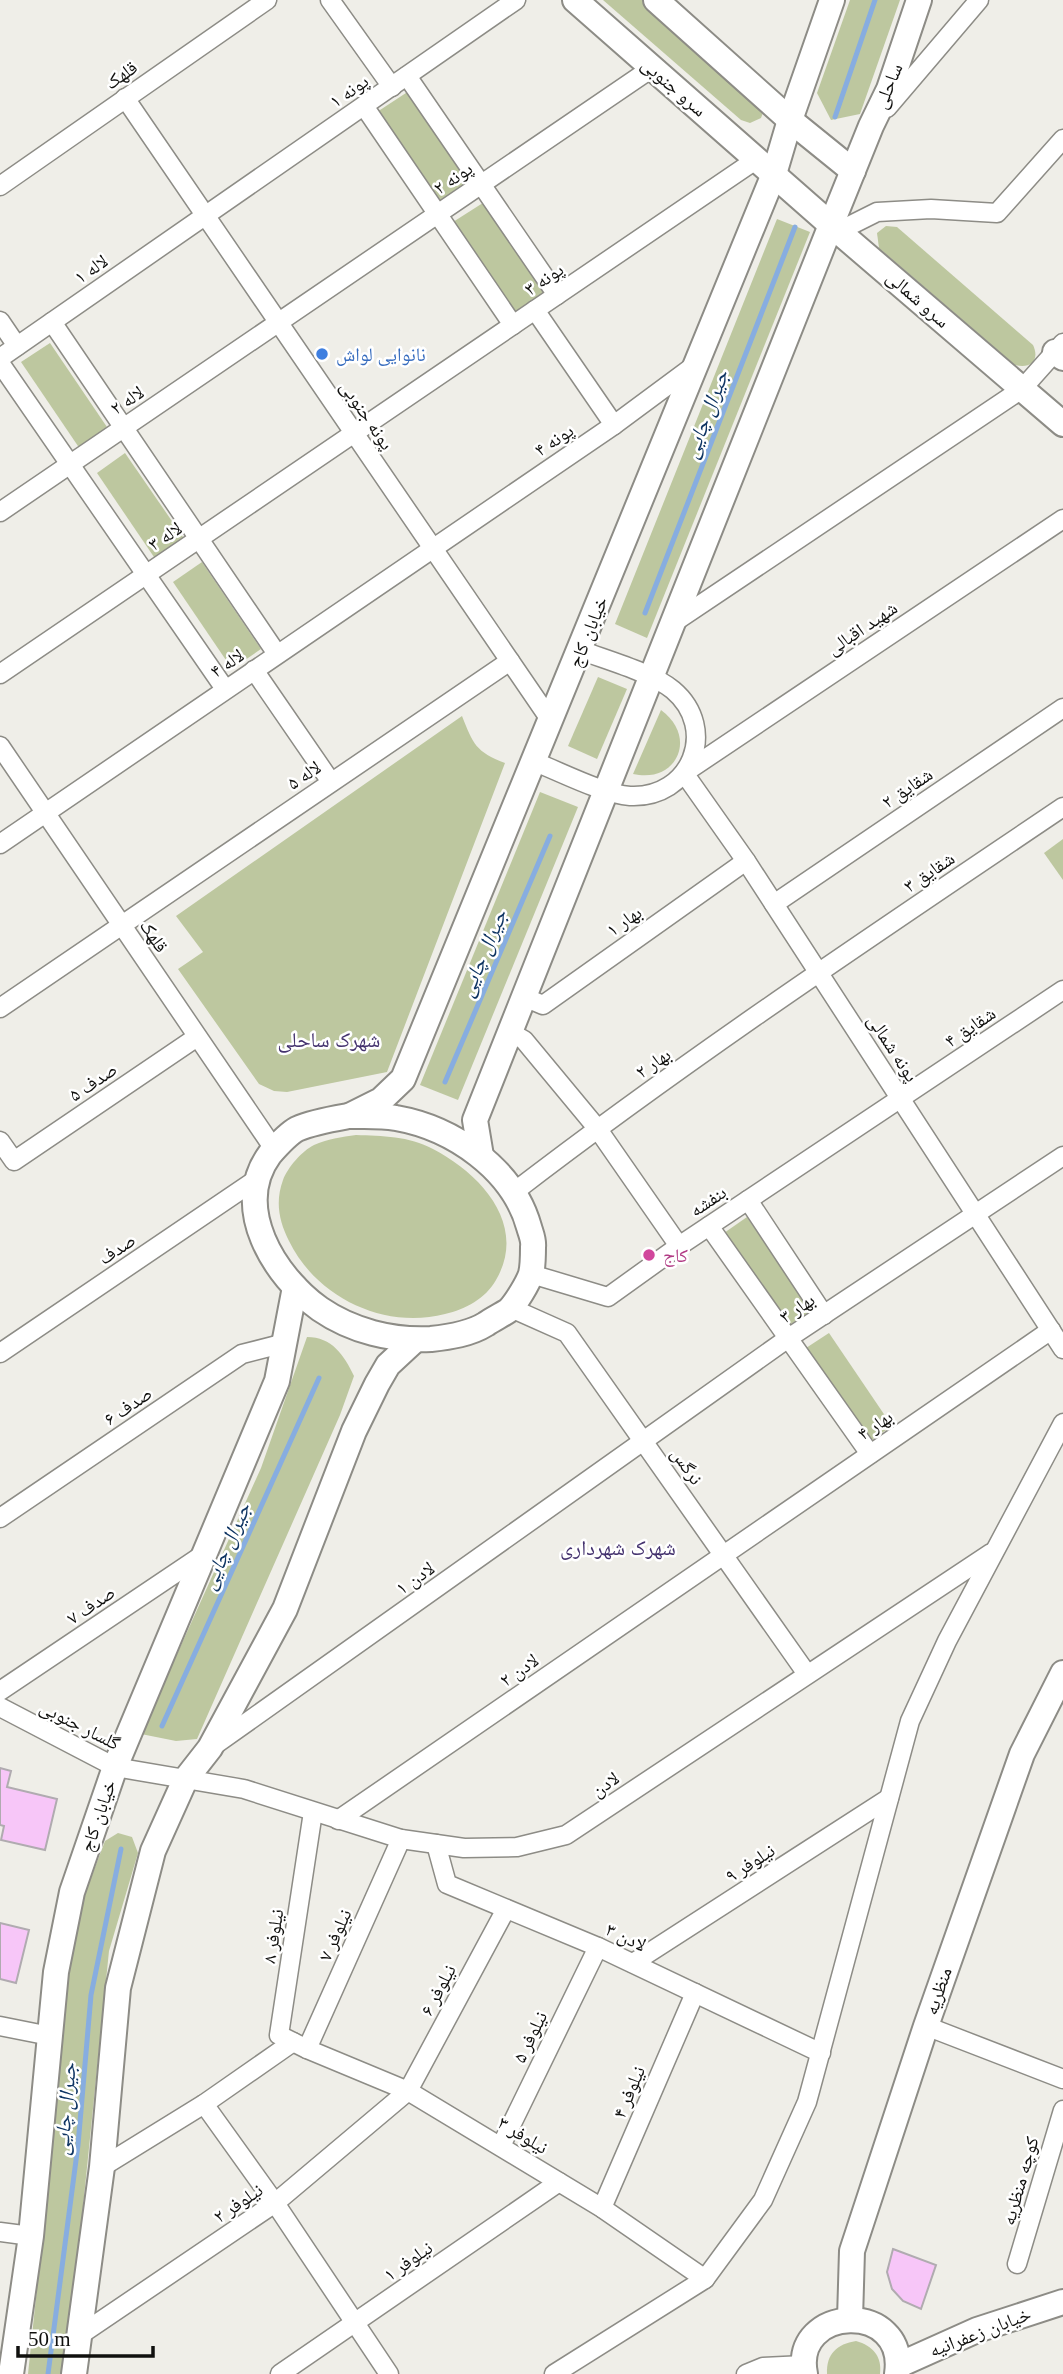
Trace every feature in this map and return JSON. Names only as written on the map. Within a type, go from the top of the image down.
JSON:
[{"type":"main road","name":"سرو جنوبی","points":[[575,0],[766,167]]},
{"type":"main road","points":[[481,1156],[475,1120],[673,623],[835,228],[853,171],[790,120],[656,0]]},
{"type":"main road","points":[[790,120],[832,0]]},
{"type":"main road","name":"ساحلی","points":[[853,171],[889,89],[919,0]]},
{"type":"main road","name":"خیابان کاج","points":[[349,1116],[381,1100],[403,1079],[697,363],[766,167],[790,120]]},
{"type":"main road","name":"سرو شمالی","points":[[766,167],[1063,424]]},
{"type":"main road","points":[[349,1116],[396,1117],[441,1131],[481,1156],[514,1192],[525,1212],[534,1242],[531,1274],[511,1308],[476,1330],[446,1338],[415,1340],[382,1336],[350,1325],[321,1309],[295,1287],[274,1259],[258,1228],[254,1204],[257,1180],[274,1149],[295,1130],[349,1116]]},
{"type":"main road","name":"خیابان کاج","points":[[11,2374],[31,2236],[56,1972],[72,1892],[115,1767],[277,1381],[295,1287]]},
{"type":"main road","points":[[74,2374],[102,2167],[118,1988],[153,1851],[185,1780],[210,1748],[285,1609],[354,1431],[388,1365],[415,1340]]},
{"type":"main road","name":"منظریه","points":[[850,2319],[852,2251],[926,2026],[1022,1754],[1063,1673]]},
{"type":"main road","name":"خیابان زعفرانیه","points":[[898,2370],[977,2330],[1062,2306]]},
{"type":"main road","points":[[804,2370],[805,2354],[811,2340],[835,2321],[850,2319],[865,2321],[884,2333],[896,2351],[898,2370]]},
{"type":"street","name":"قلهک","points":[[0,186],[267,0]]},
{"type":"street","points":[[330,0],[481,184],[557,295]]},
{"type":"street","name":"پونه ۱","points":[[205,216],[516,0]]},
{"type":"street","points":[[871,126],[979,0]]},
{"type":"street","name":"پونه ۲","points":[[278,322],[652,68]]},
{"type":"street","name":"پونه جنوبی","points":[[125,98],[551,721]]},
{"type":"street","points":[[364,106],[513,325]]},
{"type":"street","points":[[835,228],[877,212],[931,209],[997,212],[1063,139]]},
{"type":"street","name":"پونه ۳","points":[[354,433],[557,295],[766,167]]},
{"type":"street","name":"لاله ۱","points":[[0,360],[205,216]]},
{"type":"street","points":[[535,310],[614,425]]},
{"type":"street","points":[[0,321],[17,346]]},
{"type":"street","points":[[52,322],[277,654]]},
{"type":"street","name":"لاله ۲","points":[[0,512],[278,322]]},
{"type":"street","points":[[673,623],[1022,389],[1060,351]]},
{"type":"street","points":[[0,360],[225,689]]},
{"type":"street","name":"پونه ۴","points":[[433,548],[614,425],[697,363]]},
{"type":"street","name":"لاله ۳","points":[[0,674],[354,433]]},
{"type":"street","name":"شهید اقبالی","points":[[535,762],[628,796],[647,795],[666,789],[684,773],[1063,519]]},
{"type":"street","name":"لاله ۴","points":[[0,844],[433,548]]},
{"type":"street","points":[[580,650],[651,678],[671,688],[681,698],[694,719],[696,739],[692,759],[684,773]]},
{"type":"street","name":"لاله ۵","points":[[0,1007],[510,661]]},
{"type":"street","points":[[254,670],[331,782]]},
{"type":"street","name":"شقایق ۲","points":[[774,904],[1063,708]]},
{"type":"street","name":"قلهک","points":[[0,746],[274,1149]]},
{"type":"street","name":"پونه شمالی","points":[[684,773],[746,861],[1063,1349]]},
{"type":"street","name":"شقایق ۳","points":[[819,972],[1063,807]]},
{"type":"street","name":"بهار ۱","points":[[524,997],[543,1005],[746,861]]},
{"type":"street","name":"بهار ۲","points":[[514,1192],[597,1128],[819,972]]},
{"type":"street","name":"شقایق ۴","points":[[901,1098],[1063,990]]},
{"type":"street","points":[[510,1032],[524,1040],[597,1128],[679,1246]]},
{"type":"street","name":"صدف ۵","points":[[0,1142],[14,1161],[197,1037]]},
{"type":"street","name":"بنفشه","points":[[531,1274],[608,1297],[679,1246],[901,1098]]},
{"type":"street","name":"بهار ۳","points":[[644,1441],[787,1339],[1063,1156]]},
{"type":"street","name":"صدف","points":[[0,1353],[257,1180]]},
{"type":"street","points":[[748,1200],[824,1315]]},
{"type":"street","points":[[709,1226],[870,1454]]},
{"type":"street","name":"نرگس","points":[[511,1308],[567,1333],[807,1674]]},
{"type":"street","name":"بهار ۴","points":[[723,1554],[1051,1330]]},
{"type":"street","name":"صدف ۶","points":[[0,1518],[242,1354],[285,1343]]},
{"type":"street","points":[[554,2374],[705,2279],[763,2200],[807,2102],[910,1720],[947,1641],[1063,1423]]},
{"type":"street","name":"لادن ۱","points":[[210,1748],[644,1441]]},
{"type":"street","name":"لادن","points":[[185,1780],[244,1789],[401,1839],[464,1848],[517,1847],[566,1835],[993,1552]]},
{"type":"street","name":"صدف ۷","points":[[0,1691],[204,1554]]},
{"type":"street","name":"لادن ۲","points":[[338,1821],[723,1554]]},
{"type":"street","name":"گلسار جنوبی","points":[[0,1707],[115,1767],[185,1780]]},
{"type":"street","name":"نیلوفر ۹","points":[[633,1963],[889,1798]]},
{"type":"street","name":"نیلوفر ۸","points":[[300,2046],[279,2035],[313,1812]]},
{"type":"street","name":"نیلوفر ۷","points":[[300,2046],[401,1839]]},
{"type":"street","name":"لادن ۳","points":[[436,1844],[447,1884],[598,1947],[821,2053]]},
{"type":"street","name":"نیلوفر ۶","points":[[408,2091],[506,1909]]},
{"type":"street","name":"نیلوفر ۵","points":[[500,2146],[598,1947]]},
{"type":"street","name":"نیلوفر ۴","points":[[602,2208],[695,1993]]},
{"type":"street","points":[[0,2026],[50,2036]]},
{"type":"street","points":[[926,2026],[1063,2079]]},
{"type":"street","points":[[102,2167],[300,2046]]},
{"type":"street","name":"نیلوفر ۳","points":[[300,2046],[408,2091],[602,2208],[705,2279]]},
{"type":"street","name":"نیلوفر ۲","points":[[80,2335],[275,2203],[408,2091]]},
{"type":"street","points":[[204,2104],[275,2203],[389,2374]]},
{"type":"street","name":"کوچه منظریه","points":[[1017,2264],[1063,2110]]},
{"type":"street","name":"نیلوفر ۱","points":[[280,2374],[559,2182]]},
{"type":"street","points":[[0,2232],[31,2236]]},
{"type":"street","points":[[746,2374],[762,2367],[804,2370]]},
{"type":"green space","points":[[603,0],[644,0],[764,110],[761,118],[750,123],[741,120]]},
{"type":"green space","points":[[850,0],[900,0],[860,114],[831,120],[817,93]]},
{"type":"green space","points":[[409,91],[471,181],[438,203],[377,112]]},
{"type":"green space","points":[[486,201],[547,291],[515,313],[453,222]]},
{"type":"green space","points":[[777,219],[810,232],[647,638],[615,624]]},
{"type":"green space","points":[[886,226],[897,227],[1033,345],[1033,362],[1026,366],[1015,365],[879,248],[877,233]]},
{"type":"green space","points":[[50,343],[109,430],[80,449],[21,362]]},
{"type":"green space","points":[[125,453],[185,540],[156,560],[97,473]]},
{"type":"green space","points":[[202,562],[261,649],[232,669],[173,582]]},
{"type":"green space","points":[[598,677],[627,689],[597,759],[568,746]]},
{"type":"green space","points":[[661,710],[672,721],[678,733],[680,745],[677,756],[671,765],[661,772],[633,774]]},
{"type":"green space","points":[[462,716],[477,746],[505,763],[387,1072],[287,1092],[274,1091],[259,1084],[178,969],[203,952],[176,916]]},
{"type":"green space","points":[[540,792],[578,807],[458,1100],[420,1085]]},
{"type":"green space","points":[[1063,839],[1063,880],[1044,853]]},
{"type":"green space","points":[[356,1135],[395,1138],[424,1145],[468,1172],[482,1187],[503,1221],[506,1240],[504,1260],[496,1280],[481,1298],[453,1312],[422,1318],[376,1313],[334,1293],[301,1261],[289,1241],[281,1219],[279,1196],[285,1175],[309,1148],[329,1140]]},
{"type":"green space","points":[[747,1217],[811,1311],[788,1326],[724,1233]]},
{"type":"green space","points":[[829,1333],[892,1426],[870,1441],[806,1348]]},
{"type":"green space","points":[[307,1337],[330,1344],[346,1361],[354,1376],[340,1415],[197,1739],[176,1741],[141,1734],[261,1468]]},
{"type":"green space","points":[[118,1833],[132,1837],[138,1853],[109,1951],[66,2374],[28,2374],[65,1991],[72,1944],[86,1891],[105,1841]]},
{"type":"green space","points":[[856,2341],[867,2346],[878,2357],[880,2374],[827,2374],[828,2361],[834,2351]]},
{"type":"building","points":[[0,1768],[11,1771],[7,1787],[57,1799],[45,1850],[1,1840],[4,1826],[0,1825]]},
{"type":"building","points":[[0,1923],[29,1930],[16,1983],[0,1979]]},
{"type":"building","points":[[893,2249],[936,2265],[921,2309],[903,2301],[892,2289],[887,2272]]},
{"type":"waterway","name":"جیرال چایی","points":[[835,117],[875,0]]},
{"type":"waterway","name":"جیرال چایی","points":[[645,613],[795,227]]},
{"type":"waterway","name":"جیرال چایی","points":[[445,1082],[550,836]]},
{"type":"waterway","name":"جیرال چایی","points":[[162,1726],[319,1378]]},
{"type":"waterway","name":"جیرال چایی","points":[[48,2374],[78,2145],[91,1995],[121,1849]]},
{"type":"place","name":"نانوایی لواش","points":[[322,354]]},
{"type":"place","name":"کاج","points":[[649,1255]]},
{"type":"district","name":"شهرک ساحلی","points":[[329,1040]]},
{"type":"district","name":"شهرک شهرداری","points":[[618,1548]]}]
